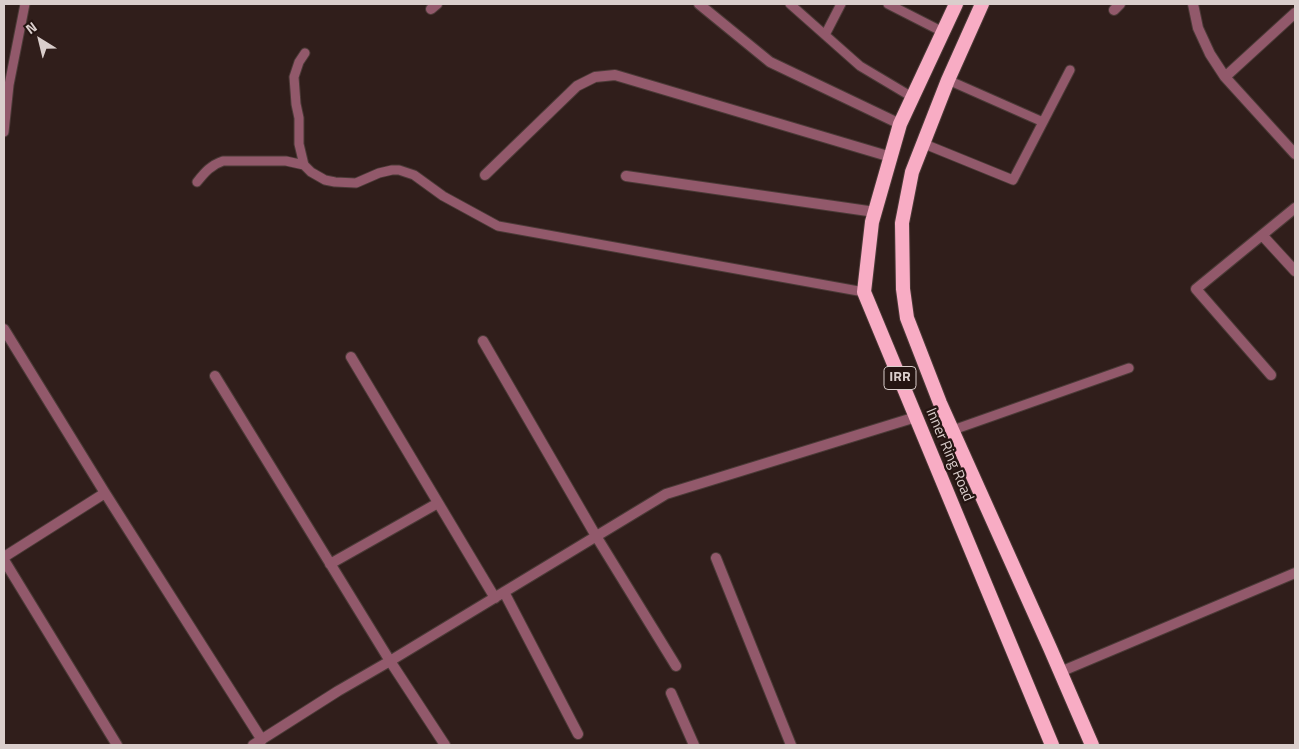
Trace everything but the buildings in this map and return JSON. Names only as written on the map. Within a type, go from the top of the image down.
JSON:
[{"type":"highway","name":"Inner Ring Road","points":[[956,4],[900,124],[872,222],[864,292],[1052,745]]},
{"type":"highway","name":"Inner Ring Road","points":[[982,4],[948,80],[912,172],[902,223],[903,289],[908,318],[915,340],[940,403],[1092,745]]},
{"type":"street","points":[[700,4],[770,62],[900,124]]},
{"type":"street","points":[[1193,4],[1198,28],[1210,54],[1225,77],[1295,154]]},
{"type":"street","points":[[1225,77],[1295,13]]},
{"type":"street","points":[[485,175],[577,86],[595,77],[615,75],[890,157]]},
{"type":"street","points":[[626,176],[875,212]]},
{"type":"street","points":[[1271,375],[1196,289],[1295,208]]},
{"type":"street","points":[[1262,235],[1295,271]]},
{"type":"street","points":[[4,329],[257,744],[338,691],[666,494],[916,418]]},
{"type":"street","points":[[482,341],[596,536],[676,666]]},
{"type":"street","points":[[351,357],[438,503],[499,595],[578,734]]},
{"type":"street","points":[[215,376],[390,661],[445,745]]},
{"type":"street","points":[[105,493],[5,554],[116,745]]},
{"type":"street","points":[[330,564],[438,503]]},
{"type":"street","points":[[716,558],[791,745]]},
{"type":"street","points":[[1060,672],[1295,573]]},
{"type":"street","points":[[671,693],[694,745]]},
{"type":"lane","points":[[4,132],[9,85],[26,4]]},
{"type":"lane","points":[[790,4],[860,66],[912,97]]},
{"type":"lane","points":[[825,34],[841,4]]},
{"type":"lane","points":[[888,4],[943,32]]},
{"type":"lane","points":[[305,53],[299,62],[294,77],[299,118],[299,144],[304,165],[311,172],[325,180],[356,183],[380,173],[399,170],[414,175],[443,196],[498,226],[864,292]]},
{"type":"lane","points":[[922,143],[1013,180],[1070,70]]},
{"type":"lane","points":[[948,80],[1043,122]]},
{"type":"lane","points":[[197,182],[215,163],[223,161],[286,161],[304,165]]},
{"type":"lane","points":[[953,430],[1129,368]]}]
